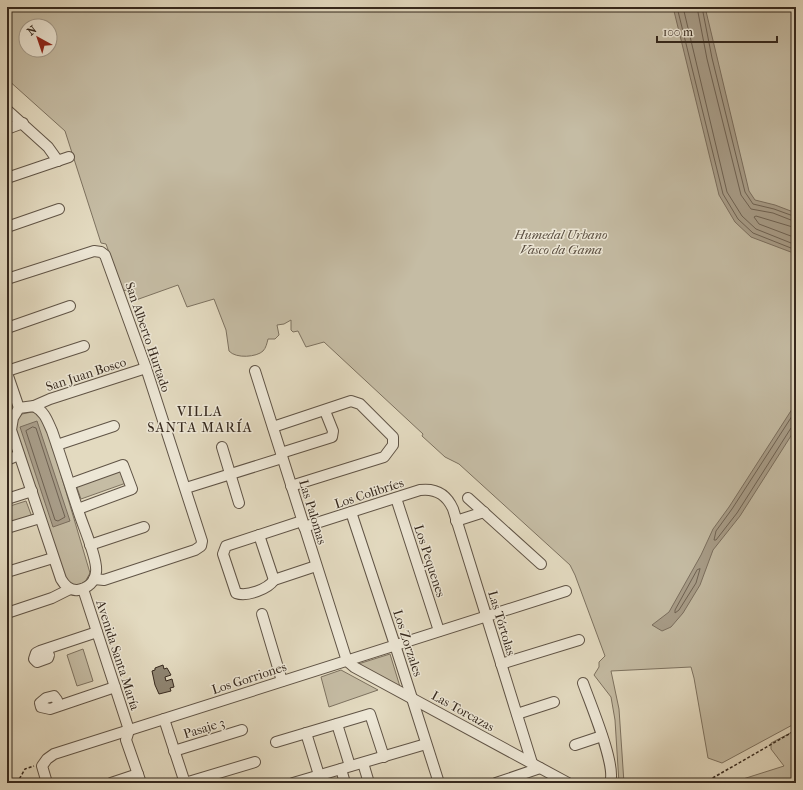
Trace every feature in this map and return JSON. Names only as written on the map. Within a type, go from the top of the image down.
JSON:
[{"type":"street","points":[[7,110],[48,147],[58,161]]},
{"type":"street","points":[[7,129],[23,123]]},
{"type":"street","points":[[7,178],[69,157]]},
{"type":"street","points":[[7,227],[59,209]]},
{"type":"street","name":"San Alberto Hurtado","points":[[7,280],[94,251],[101,252],[106,257],[146,368],[202,541],[201,546],[195,550],[104,580],[94,579]]},
{"type":"street","points":[[7,328],[70,306]]},
{"type":"street","points":[[34,406],[41,410],[46,416],[90,545],[96,570],[94,579],[83,589],[70,589],[61,580],[53,558],[11,430],[14,413],[7,372],[84,346]]},
{"type":"street","name":"San Juan Bosco","points":[[14,413],[50,399],[146,368]]},
{"type":"street","name":"Las Palomas","points":[[255,371],[347,661]]},
{"type":"street","points":[[272,427],[325,411],[351,401],[360,404],[393,437],[393,445],[384,457],[291,486]]},
{"type":"street","points":[[186,488],[230,474],[332,437],[333,431],[325,411]]},
{"type":"street","points":[[57,445],[114,426]]},
{"type":"street","points":[[222,447],[239,503]]},
{"type":"street","points":[[7,460],[19,455]]},
{"type":"street","points":[[70,484],[123,465],[132,489],[78,509]]},
{"type":"street","name":"Los Colibríes","points":[[274,580],[270,586],[242,595],[236,593],[223,554],[226,546],[259,535],[351,512],[425,490],[442,494]]},
{"type":"street","points":[[7,499],[32,491]]},
{"type":"street","name":"Las Tórtolas","points":[[442,494],[451,504],[517,714],[536,766]]},
{"type":"street","name":"Los Pequenes","points":[[396,498],[439,631]]},
{"type":"street","points":[[468,498],[541,564]]},
{"type":"street","name":"Los Zorzales","points":[[351,512],[396,645],[439,783]]},
{"type":"street","points":[[456,521],[484,512]]},
{"type":"street","points":[[7,528],[40,518]]},
{"type":"street","points":[[90,545],[144,527]]},
{"type":"street","points":[[259,535],[274,580],[316,566]]},
{"type":"street","points":[[7,572],[53,558]]},
{"type":"street","points":[[7,613],[52,598],[70,589]]},
{"type":"street","name":"Avenida Santa María","points":[[83,589],[129,730],[126,740],[140,779]]},
{"type":"street","name":"Los Gorriones","points":[[42,766],[46,759],[54,754],[566,591]]},
{"type":"street","points":[[262,614],[282,681]]},
{"type":"street","points":[[46,650],[97,632]]},
{"type":"street","points":[[501,664],[579,640]]},
{"type":"street","name":"Las Torcazas","points":[[347,661],[354,667],[568,783]]},
{"type":"street","points":[[583,683],[602,736],[612,776],[610,783]]},
{"type":"street","points":[[58,705],[115,687]]},
{"type":"street","points":[[517,714],[554,702]]},
{"type":"street","points":[[276,742],[370,714],[384,757]]},
{"type":"street","points":[[164,719],[185,783],[255,762]]},
{"type":"street","points":[[337,724],[346,768],[345,783]]},
{"type":"street","name":"Pasaje 3","points":[[174,751],[242,730]]},
{"type":"street","points":[[306,733],[319,775]]},
{"type":"street","points":[[574,745],[602,736]]},
{"type":"street","points":[[293,783],[308,781],[319,775],[426,744]]},
{"type":"street","points":[[363,763],[369,783]]},
{"type":"street","points":[[42,766],[47,783]]},
{"type":"street","points":[[496,783],[536,766]]},
{"type":"street","points":[[112,783],[140,779]]},
{"type":"path","points":[[704,783],[796,730]]},
{"type":"path","points":[[17,783],[25,769],[31,765],[42,766]]},
{"type":"green space","name":"Humedal Urbano Vasco da Gama","points":[[7,7],[796,7],[796,723],[722,763],[708,758],[691,667],[611,671],[619,709],[624,783],[619,783],[615,720],[611,697],[594,675],[599,667],[599,662],[605,656],[570,565],[459,464],[445,457],[422,436],[423,434],[324,342],[306,347],[298,331],[293,332],[291,330],[291,320],[284,324],[277,325],[279,335],[275,339],[268,339],[266,347],[263,351],[256,355],[241,356],[232,354],[229,351],[226,330],[214,299],[187,307],[178,285],[136,300],[126,290],[123,291],[106,244],[101,243],[65,131],[7,79]]},
{"type":"green space","points":[[32,412],[39,414],[46,424],[90,573],[85,582],[75,586],[66,580],[16,432],[16,421],[22,414]]},
{"type":"green space","points":[[121,469],[126,483],[81,499],[76,485]]},
{"type":"green space","points":[[26,501],[32,517],[7,525],[7,507]]},
{"type":"green space","points":[[83,649],[93,681],[77,686],[67,655]]},
{"type":"green space","points":[[390,654],[401,690],[355,665]]},
{"type":"green space","points":[[341,670],[378,690],[329,707],[321,677]]},
{"type":"green space","points":[[796,730],[796,783],[766,783],[743,779],[784,766],[771,749],[771,743]]},
{"type":"water","points":[[673,7],[705,7],[749,191],[755,200],[775,205],[796,213],[796,254],[751,237],[735,222],[719,195]]},
{"type":"water","points":[[796,403],[796,428],[740,516],[713,550],[700,585],[683,613],[671,627],[662,631],[652,625],[669,612],[701,555],[713,529],[729,507]]},
{"type":"water","points":[[37,421],[70,521],[53,527],[20,427]]},
{"type":"building","points":[[163,665],[164,669],[167,668],[171,675],[165,677],[166,681],[172,679],[174,687],[170,688],[171,691],[159,694],[155,685],[152,671]]},
{"type":"district","name":"VILLA SANTA MARÍA","points":[[200,420]]}]
